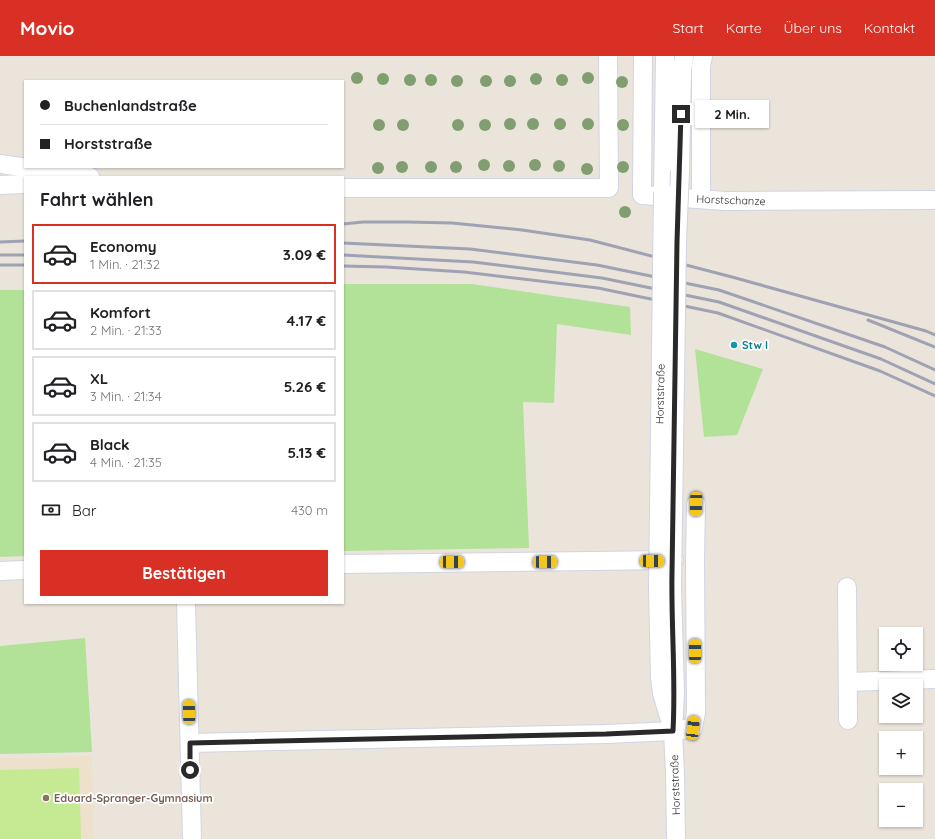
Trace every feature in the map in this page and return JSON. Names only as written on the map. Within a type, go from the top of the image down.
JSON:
[{"type":"street","points":[[344,188],[609,188],[608,56]]},
{"type":"street","name":"Horstschanze","points":[[642,56],[642,195],[725,202],[935,200]]},
{"type":"street","points":[[701,199],[703,56]]},
{"type":"street","name":"Horststraße","points":[[664,63],[665,588]]},
{"type":"street","name":"Horststraße","points":[[676,839],[676,781],[673,731],[662,693],[660,678],[665,588],[683,63]]},
{"type":"street","points":[[0,164],[24,168]]},
{"type":"street","points":[[26,168],[78,176]]},
{"type":"street","points":[[0,185],[24,184]]},
{"type":"street","points":[[190,743],[606,734],[673,731],[693,728],[696,712],[696,504]]},
{"type":"street","points":[[344,564],[695,560]]},
{"type":"street","points":[[0,571],[24,570]]},
{"type":"street","points":[[847,587],[848,720]]},
{"type":"street","points":[[186,604],[192,839]]},
{"type":"street","points":[[848,682],[935,679]]},
{"type":"shaded area","name":"Eduard-Spranger-Gymnasium","points":[[92,756],[94,839],[0,839],[0,758]]},
{"type":"green space","points":[[344,284],[472,284],[630,307],[631,335],[557,324],[554,403],[523,402],[529,548],[344,551]]},
{"type":"green space","points":[[0,290],[24,290],[24,556],[0,557]]},
{"type":"green space","points":[[695,349],[763,369],[737,435],[704,437]]},
{"type":"green space","points":[[85,638],[92,752],[0,754],[0,646]]},
{"type":"green space","name":"Eduard-Spranger-Gymnasium","points":[[79,768],[81,839],[0,839],[0,770]]},
{"type":"railway","points":[[344,224],[363,222],[452,223],[522,230],[590,240],[732,277],[926,331],[935,335]]},
{"type":"railway","points":[[0,242],[24,241]]},
{"type":"railway","points":[[344,243],[470,249],[597,265],[719,290],[885,347],[935,370]]},
{"type":"railway","points":[[0,255],[24,255]]},
{"type":"railway","points":[[344,255],[473,262],[602,278],[719,302],[881,359],[935,384]]},
{"type":"railway","points":[[0,265],[24,265]]},
{"type":"railway","points":[[344,266],[464,272],[598,288],[718,313],[880,371],[935,396]]},
{"type":"railway","points":[[868,320],[935,347]]},
{"type":"place","name":"Stw I","points":[[734,345]]},
{"type":"place","name":"Eduard-Spranger-Gymnasium","points":[[46,798]]},
{"type":"route","points":[[190,770],[190,743],[606,734],[673,731],[675,693],[672,622],[672,573],[677,242],[681,114]]}]
